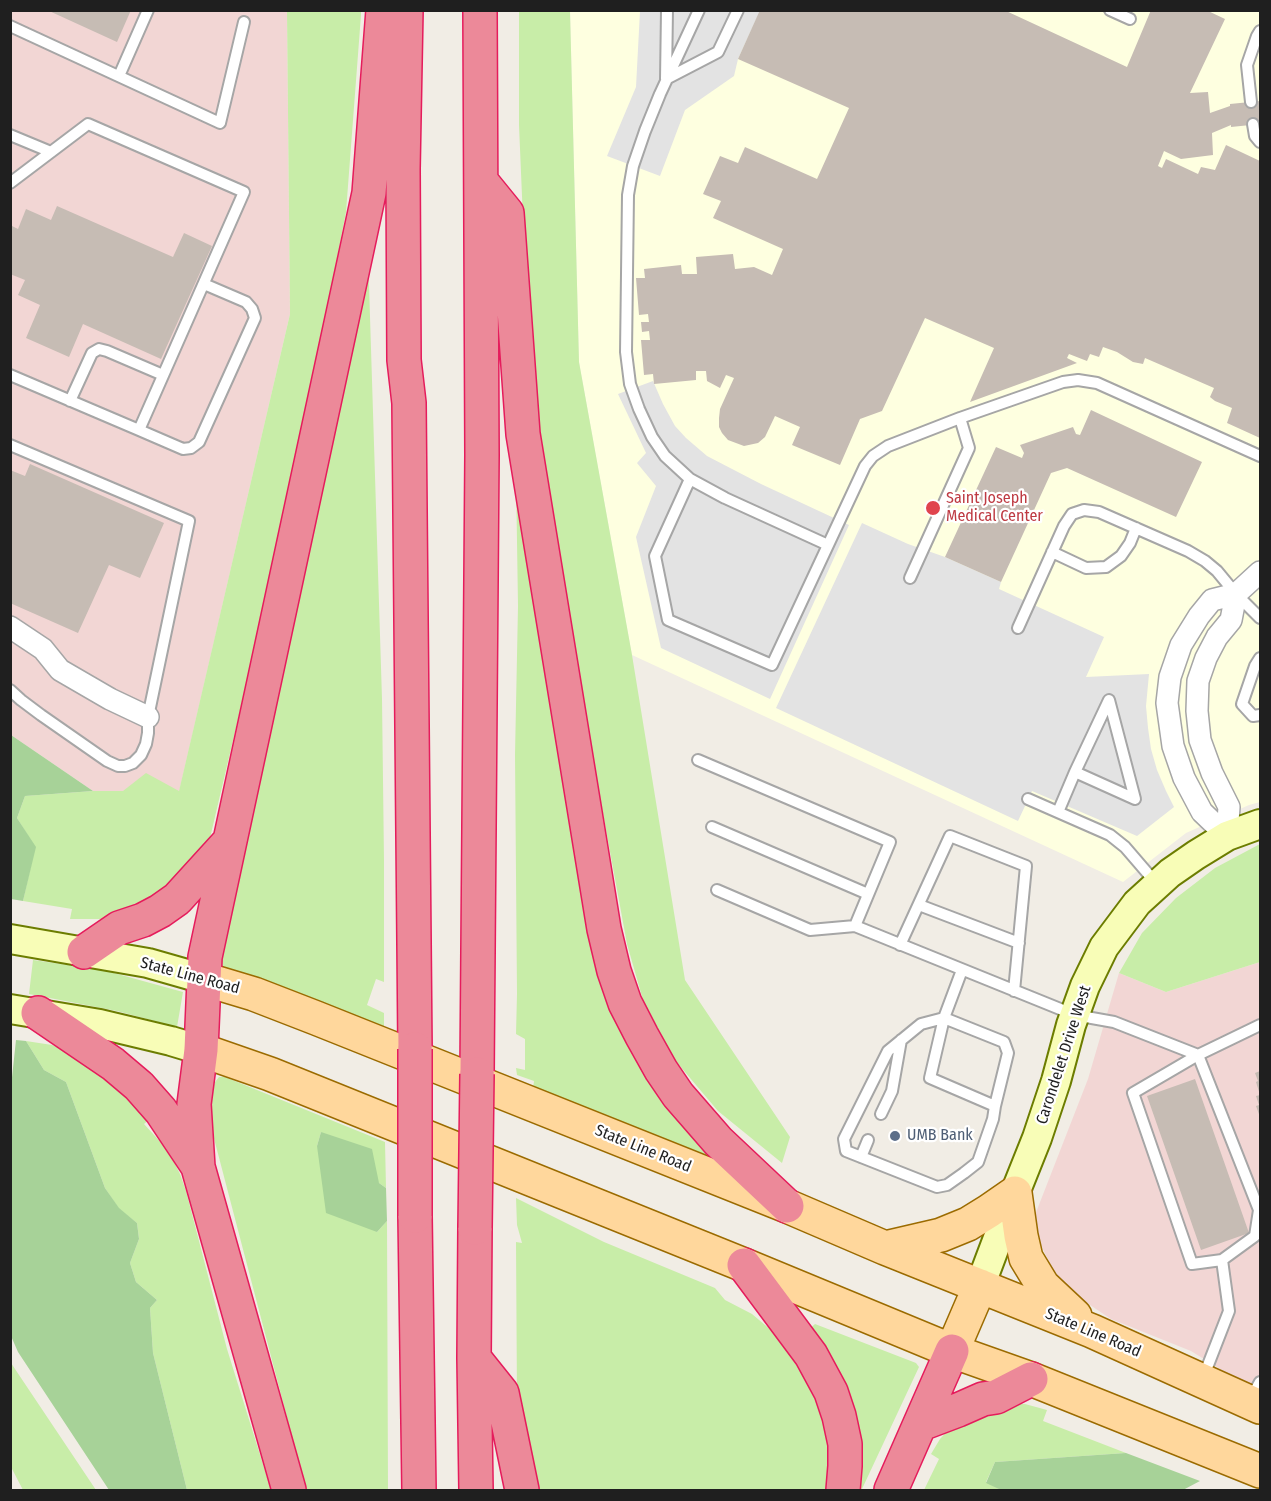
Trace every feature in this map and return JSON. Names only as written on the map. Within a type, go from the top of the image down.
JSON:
[{"type":"highway","points":[[289,1491],[198,1167],[194,1104],[201,1050],[205,957],[369,193],[382,10]]},
{"type":"highway","points":[[406,10],[403,169],[404,360],[409,404],[419,1491]]},
{"type":"highway","points":[[476,1491],[474,1358],[482,478],[480,10]]},
{"type":"highway","points":[[481,181],[507,213],[523,434],[604,929],[614,971],[625,1003],[642,1036],[678,1095],[718,1141],[787,1206]]},
{"type":"highway","points":[[84,952],[119,928],[160,911],[177,899],[231,840]]},
{"type":"highway","points":[[24,1011],[113,1064],[139,1086],[161,1111],[198,1167]]},
{"type":"highway","points":[[744,1264],[812,1354],[831,1392],[845,1444],[843,1491]]},
{"type":"highway","points":[[891,1491],[952,1351]]},
{"type":"highway","points":[[474,1358],[502,1393],[522,1491]]},
{"type":"highway","points":[[921,1424],[983,1399],[996,1397],[1031,1379]]},
{"type":"main road","name":"State Line Road","points":[[204,979],[254,994],[316,1018],[787,1206],[1092,1331],[1201,1381],[1257,1398]]},
{"type":"main road","points":[[201,1050],[281,1079],[744,1264],[952,1351],[1031,1379],[1260,1471]]},
{"type":"main road","points":[[885,1248],[941,1235],[968,1224],[1015,1193],[1026,1258],[1043,1286],[1092,1331]]},
{"type":"main road","points":[[952,1351],[980,1286]]},
{"type":"street","points":[[1227,836],[1202,812],[1184,778],[1173,746],[1167,703],[1170,677],[1181,645],[1212,600],[1236,594],[1260,572]]},
{"type":"street","points":[[1227,836],[1229,807],[1212,773],[1200,740],[1197,711],[1198,681],[1217,637],[1231,620],[1236,594]]},
{"type":"street","points":[[10,627],[43,649],[60,670],[110,699],[148,717]]},
{"type":"street","name":"Carondelet Drive West","points":[[980,1286],[1037,1138],[1085,986],[1104,947],[1137,903],[1170,873],[1227,836],[1260,824]]},
{"type":"street","name":"State Line Road","points":[[10,939],[148,963],[204,979]]},
{"type":"street","points":[[24,1011],[99,1024],[201,1050]]},
{"type":"lane","points":[[119,76],[148,10]]},
{"type":"lane","points":[[666,79],[667,10]]},
{"type":"lane","points":[[699,10],[666,79],[633,166],[628,195],[626,352],[630,384],[652,437],[665,456],[690,479],[725,498],[828,545]]},
{"type":"lane","points":[[666,79],[718,52],[738,10]]},
{"type":"lane","points":[[1110,10],[1130,20]]},
{"type":"lane","points":[[10,26],[220,123],[244,22]]},
{"type":"lane","points":[[1260,31],[1247,65],[1250,97],[1260,85]]},
{"type":"lane","points":[[10,183],[88,124],[244,192],[139,430]]},
{"type":"lane","points":[[1253,124],[1255,136],[1260,142]]},
{"type":"lane","points":[[10,135],[51,152]]},
{"type":"lane","points":[[10,375],[183,449],[191,448],[199,442],[255,318],[246,302],[204,284]]},
{"type":"lane","points":[[70,400],[92,353],[99,349],[163,375]]},
{"type":"lane","points":[[690,479],[655,556],[668,620],[772,665],[865,466],[873,456],[888,446],[1063,382],[1078,380],[1096,383],[1260,456]]},
{"type":"lane","points":[[910,578],[969,448],[960,418]]},
{"type":"lane","points":[[10,446],[189,520],[148,717],[146,744],[141,755],[133,763],[118,766],[107,760],[41,715],[10,690]]},
{"type":"lane","points":[[1018,628],[1064,526],[1072,514],[1084,510],[1099,512],[1188,550],[1216,571],[1260,618]]},
{"type":"lane","points":[[1052,552],[1086,568],[1106,567],[1121,556],[1137,528]]},
{"type":"lane","points":[[1260,658],[1242,704],[1253,716],[1260,715]]},
{"type":"lane","points":[[1058,812],[1075,772],[1108,700],[1135,799],[1075,772]]},
{"type":"lane","points":[[698,760],[890,842],[855,926]]},
{"type":"lane","points":[[1028,799],[1110,835],[1125,848],[1157,885]]},
{"type":"lane","points":[[712,827],[868,894]]},
{"type":"lane","points":[[900,945],[950,836],[1026,866],[1014,991]]},
{"type":"lane","points":[[717,890],[810,930],[855,926],[1075,1015],[1114,1022],[1198,1055],[1260,1209],[1255,1236],[1222,1260],[1192,1264],[1133,1093],[1198,1055],[1260,1025]]},
{"type":"lane","points":[[918,905],[1019,943]]},
{"type":"lane","points":[[962,970],[944,1018],[930,1078],[995,1106]]},
{"type":"lane","points":[[944,1018],[1004,1042],[1008,1053],[993,1119],[978,1162],[947,1185],[938,1188],[846,1151],[844,1139],[888,1051],[921,1024],[944,1018]]},
{"type":"lane","points":[[881,1114],[892,1091],[901,1040]]},
{"type":"lane","points":[[861,1157],[868,1140]]},
{"type":"lane","points":[[1201,1381],[1229,1311],[1222,1260]]},
{"type":"shaded area","name":"Saint Joseph Medical Center","points":[[570,10],[1260,11],[1260,802],[1186,833],[1123,882],[632,655],[579,362]]},
{"type":"shaded area","points":[[10,11],[287,11],[290,314],[179,792],[93,791],[11,735]]},
{"type":"shaded area","points":[[640,11],[760,11],[738,59],[734,76],[685,110],[660,176],[607,156],[636,87]]},
{"type":"shaded area","points":[[653,381],[675,426],[707,456],[849,525],[770,699],[661,648],[636,537],[656,486],[637,463],[646,453],[618,394]]},
{"type":"shaded area","points":[[862,523],[1001,582],[999,589],[1104,637],[1086,677],[1149,674],[1146,706],[1151,749],[1157,770],[1174,807],[1137,836],[1032,791],[1018,821],[776,708]]},
{"type":"shaded area","points":[[1260,962],[1260,1389],[1238,1380],[1191,1351],[1111,1319],[1069,1291],[1052,1268],[1038,1239],[1035,1215],[1088,1079],[1119,973],[1166,992]]},
{"type":"green space","points":[[287,11],[361,11],[361,15],[346,212],[284,532],[210,838],[195,868],[180,886],[107,919],[70,919],[72,909],[23,901],[35,847],[17,818],[25,796],[123,791],[146,773],[179,791],[290,314]]},
{"type":"green space","points":[[519,11],[570,11],[579,362],[632,655],[685,980],[790,1137],[782,1163],[718,1111],[674,1059],[643,1000],[627,944],[593,759],[529,362],[519,125]]},
{"type":"green space","points":[[368,253],[382,699],[384,982],[376,979],[367,1005],[384,1013],[384,1029],[225,968],[220,964]]},
{"type":"green space","points":[[516,477],[592,914],[712,1157],[676,1143],[674,1146],[533,1089],[534,1081],[517,1075],[516,1068],[525,1070],[525,1039],[516,1034],[515,755],[518,606]]},
{"type":"green space","points":[[11,735],[93,791],[25,796],[17,818],[36,847],[23,901],[11,899]]},
{"type":"green space","points":[[1260,844],[1260,962],[1166,992],[1119,973],[1142,933],[1176,898],[1215,868]]},
{"type":"green space","points":[[33,960],[103,970],[183,992],[177,1027],[117,1011],[29,994]]},
{"type":"green space","points":[[16,1040],[26,1041],[44,1070],[66,1082],[105,1188],[119,1208],[137,1223],[139,1239],[130,1263],[136,1282],[157,1300],[150,1308],[153,1353],[187,1490],[109,1490],[18,1352],[11,1336],[10,1096]]},
{"type":"green space","points":[[26,1041],[52,1045],[81,1057],[151,1118],[144,1124],[173,1160],[186,1191],[227,1349],[271,1490],[187,1490],[153,1353],[150,1308],[157,1300],[136,1282],[130,1263],[139,1239],[137,1223],[119,1209],[105,1188],[66,1082],[44,1070]]},
{"type":"green space","points":[[219,1077],[225,1077],[385,1142],[386,1188],[321,1132],[317,1146],[377,1232],[387,1221],[388,1490],[306,1490],[211,1127],[209,1108],[211,1092]]},
{"type":"green space","points":[[321,1132],[372,1149],[379,1183],[386,1188],[387,1221],[377,1232],[326,1213],[317,1146]]},
{"type":"green space","points":[[516,1198],[604,1242],[715,1288],[725,1300],[752,1314],[778,1336],[815,1387],[832,1446],[829,1490],[535,1490],[517,1401],[516,1242],[522,1243],[517,1225]]},
{"type":"green space","points":[[815,1324],[916,1363],[919,1367],[862,1489],[854,1484],[807,1331]]},
{"type":"green space","points":[[10,1361],[96,1490],[23,1490],[11,1467]]},
{"type":"green space","points":[[1005,1403],[1025,1404],[1047,1410],[1043,1421],[1126,1453],[995,1462],[986,1482],[1001,1490],[924,1490],[939,1459],[931,1454],[940,1439],[952,1426]]},
{"type":"green space","points":[[1126,1453],[1200,1481],[1183,1490],[1001,1490],[986,1483],[995,1462]]},
{"type":"building","points":[[47,10],[131,10],[117,42]]},
{"type":"building","points":[[760,10],[1004,10],[1127,67],[1151,10],[1206,10],[1225,19],[1190,93],[1208,92],[1210,113],[1230,106],[1230,104],[1260,101],[1260,124],[1231,127],[1231,125],[1212,133],[1213,155],[1181,159],[1164,151],[1158,166],[1162,168],[1166,159],[1198,174],[1201,167],[1215,170],[1226,145],[1260,161],[1260,438],[1227,423],[1232,408],[1210,397],[1214,388],[1145,358],[1143,364],[1133,362],[1103,347],[1099,357],[1090,354],[1087,361],[1069,354],[1067,358],[1077,363],[970,402],[994,348],[925,318],[882,411],[860,419],[840,465],[792,445],[800,427],[775,416],[765,437],[758,443],[744,446],[728,440],[719,427],[719,418],[720,409],[734,378],[726,375],[720,388],[707,381],[706,371],[696,371],[696,380],[654,384],[653,374],[644,375],[641,340],[650,340],[649,331],[642,332],[641,322],[649,322],[648,314],[639,315],[636,278],[645,278],[644,269],[681,265],[682,274],[697,274],[696,257],[733,254],[735,269],[754,267],[772,275],[783,249],[713,218],[721,201],[703,194],[720,156],[738,163],[745,147],[817,179],[849,108],[738,59]]},
{"type":"building","points":[[57,206],[173,257],[184,233],[212,246],[161,359],[83,324],[69,357],[26,338],[40,305],[18,295],[25,280],[10,274],[10,230],[12,226],[18,229],[26,209],[51,220]]},
{"type":"building","points":[[1091,410],[1202,462],[1176,517],[1067,468],[1051,473],[1001,582],[945,557],[996,447],[1022,458],[1024,453],[1020,445],[1073,427],[1076,434],[1080,435]]},
{"type":"building","points":[[30,464],[164,523],[140,578],[109,565],[78,633],[10,603],[10,470],[25,476]]},
{"type":"building","points":[[1260,1071],[1260,1095],[1255,1073]]},
{"type":"building","points":[[1195,1079],[1249,1233],[1201,1250],[1147,1096]]},
{"type":"building","points":[[1260,1095],[1260,1117],[1256,1106],[1259,1105],[1256,1096]]},
{"type":"place","name":"Saint Joseph Medical Center","points":[[933,508]]},
{"type":"place","name":"UMB Bank","points":[[895,1136]]}]
